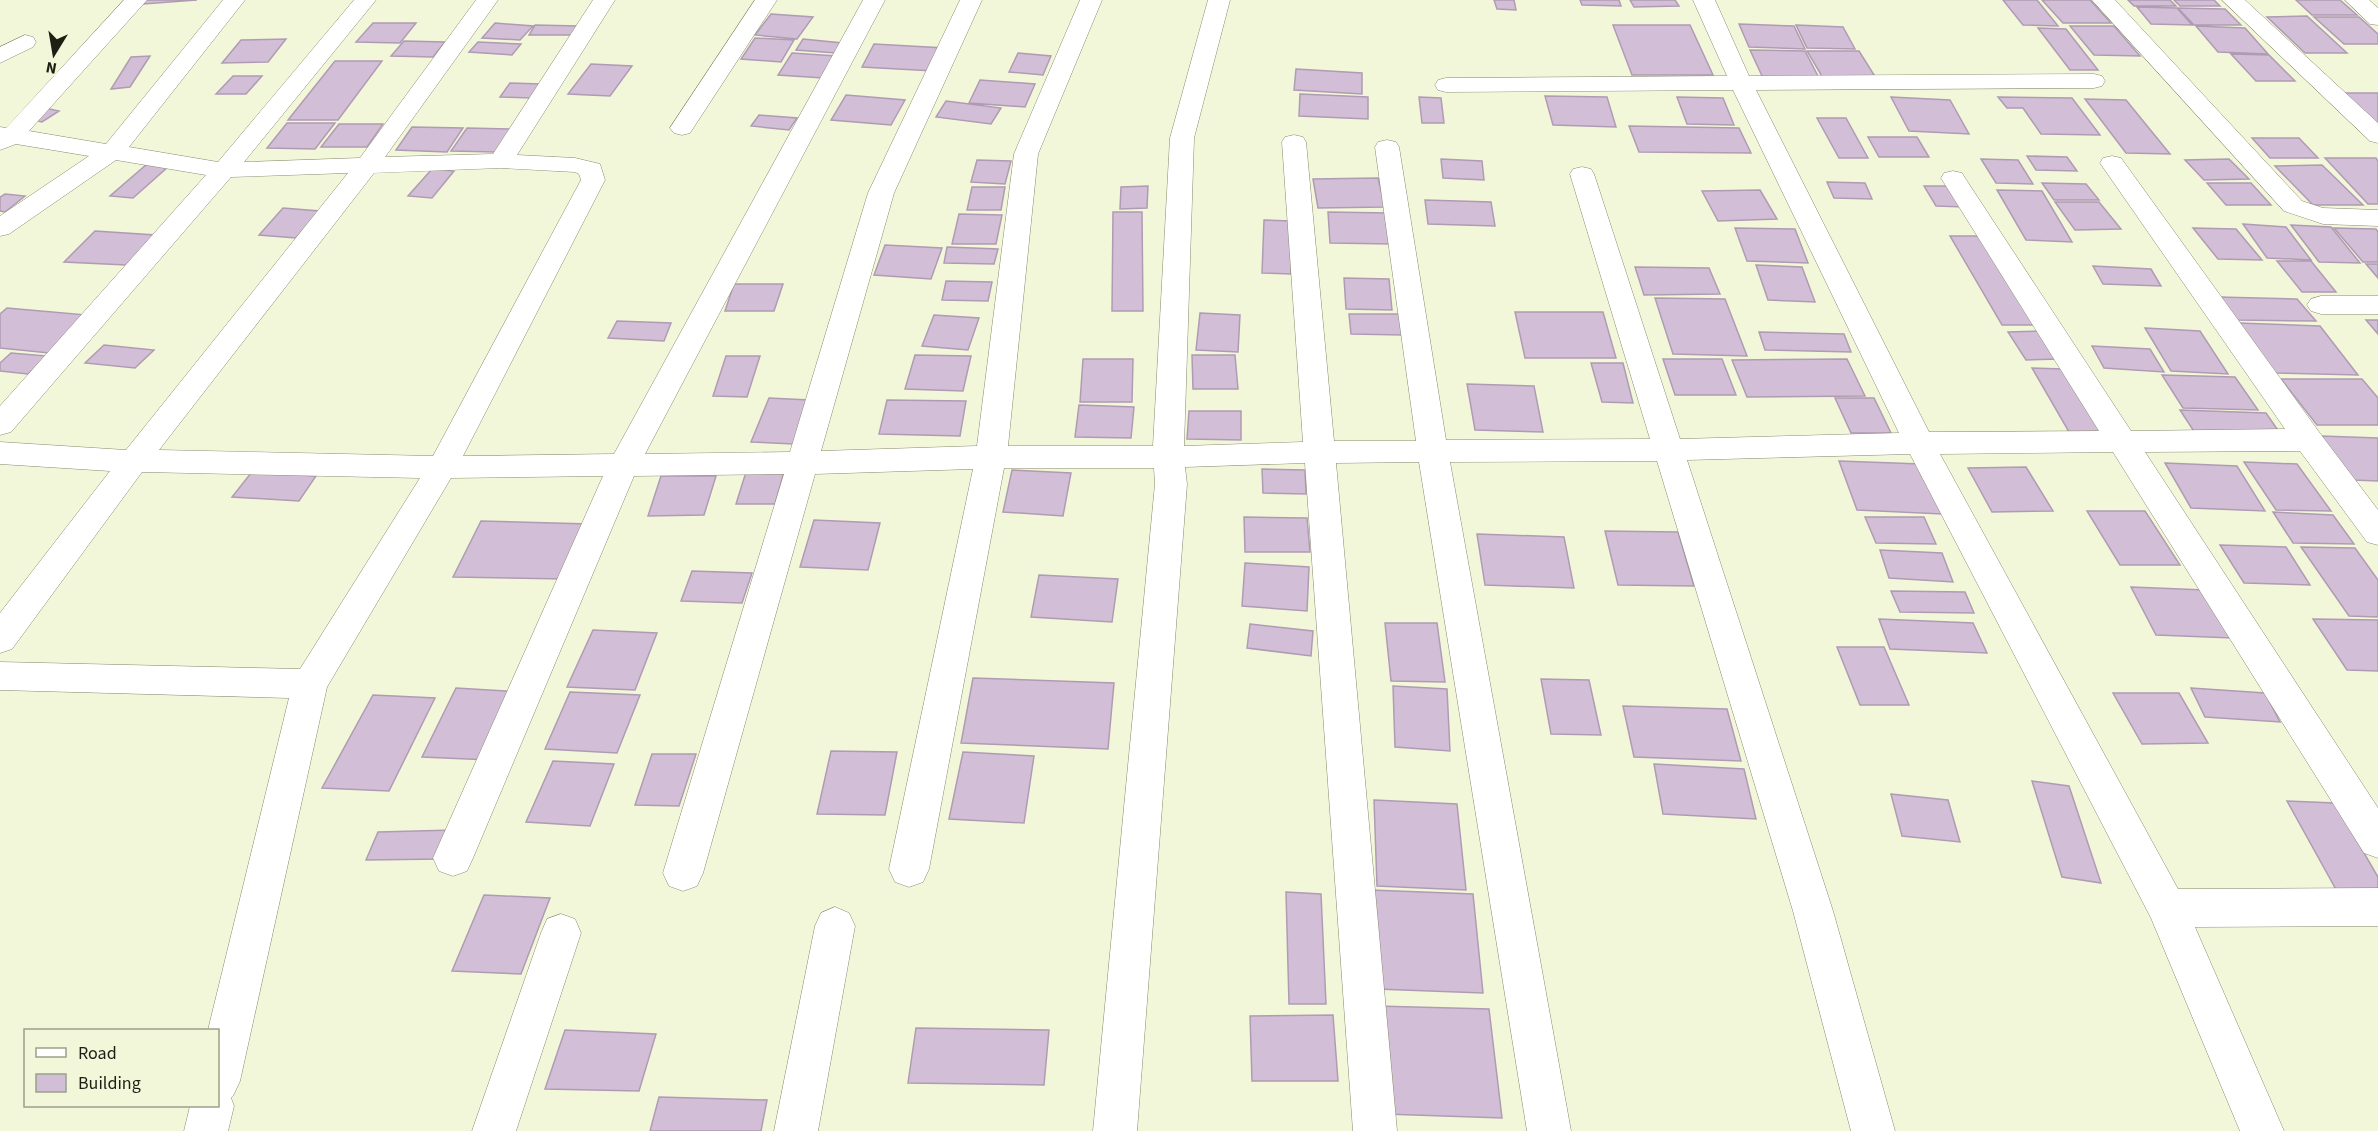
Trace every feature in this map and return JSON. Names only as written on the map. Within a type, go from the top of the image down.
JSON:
[{"type":"street","points":[[4,138],[136,0]]},
{"type":"street","points":[[0,228],[114,150],[234,0]]},
{"type":"street","points":[[0,425],[224,170],[365,0]]},
{"type":"street","points":[[0,639],[134,461],[368,164],[487,0]]},
{"type":"street","points":[[501,161],[604,0]]},
{"type":"street","points":[[682,128],[766,0]]},
{"type":"street","points":[[453,858],[624,464],[874,0]]},
{"type":"street","points":[[683,873],[881,193],[971,0]]},
{"type":"street","points":[[909,869],[991,457],[1026,154],[1091,0]]},
{"type":"street","points":[[1115,1131],[1171,484],[1168,457],[1182,138],[1219,0]]},
{"type":"street","points":[[1704,0],[1742,85],[1919,443],[2167,908],[2262,1131]]},
{"type":"street","points":[[2103,0],[2293,206],[2308,214],[2378,218]]},
{"type":"street","points":[[2233,0],[2378,136]]},
{"type":"street","points":[[2356,0],[2378,19]]},
{"type":"street","points":[[0,56],[25,42]]},
{"type":"street","points":[[1446,85],[1742,85],[2094,81]]},
{"type":"street","points":[[4,138],[114,150],[224,170],[501,161],[575,165],[591,169],[593,180],[442,466],[310,684],[219,1077]]},
{"type":"street","points":[[1294,142],[1375,1131]]},
{"type":"street","points":[[1387,147],[1433,453],[1549,1131]]},
{"type":"street","points":[[2112,163],[2308,440],[2378,533]]},
{"type":"street","points":[[1582,174],[1813,910],[1873,1131]]},
{"type":"street","points":[[1953,178],[2378,841]]},
{"type":"street","points":[[2321,305],[2378,305]]},
{"type":"street","points":[[0,453],[134,461],[442,466],[802,463],[991,457],[1168,457],[1318,452],[1669,450],[1919,443],[2308,440]]},
{"type":"street","points":[[0,676],[310,684]]},
{"type":"street","points":[[2167,908],[2378,908]]},
{"type":"street","points":[[796,1131],[835,926]]},
{"type":"street","points":[[495,1131],[561,933]]},
{"type":"street","points":[[206,1131],[212,1107]]},
{"type":"building","points":[[146,0],[197,0],[144,4]]},
{"type":"building","points":[[1494,0],[1514,0],[1516,10],[1497,9]]},
{"type":"building","points":[[1580,0],[1619,0],[1621,6],[1582,5]]},
{"type":"building","points":[[1630,0],[1675,0],[1679,6],[1634,7]]},
{"type":"building","points":[[2003,0],[2037,0],[2058,26],[2023,25]]},
{"type":"building","points":[[2042,0],[2090,0],[2111,23],[2063,23]]},
{"type":"building","points":[[2128,0],[2170,0],[2176,6],[2134,6]]},
{"type":"building","points":[[2174,0],[2214,0],[2220,6],[2180,6]]},
{"type":"building","points":[[2296,0],[2340,0],[2357,15],[2312,15]]},
{"type":"building","points":[[2137,7],[2177,8],[2192,25],[2151,24]]},
{"type":"building","points":[[2178,8],[2225,9],[2241,25],[2194,25]]},
{"type":"building","points":[[771,14],[813,17],[797,39],[755,35]]},
{"type":"building","points":[[2307,16],[2347,53],[2305,53],[2267,17]]},
{"type":"building","points":[[2314,17],[2359,17],[2378,34],[2378,44],[2344,44]]},
{"type":"building","points":[[373,23],[416,23],[400,43],[356,42]]},
{"type":"building","points":[[495,23],[533,26],[520,40],[482,38]]},
{"type":"building","points":[[1739,24],[1794,26],[1805,49],[1749,47]]},
{"type":"building","points":[[535,25],[578,26],[572,35],[529,35]]},
{"type":"building","points":[[1613,25],[1690,25],[1713,75],[1632,75]]},
{"type":"building","points":[[1796,25],[1843,27],[1855,49],[1807,48]]},
{"type":"building","points":[[2070,26],[2114,26],[2140,56],[2094,55]]},
{"type":"building","points":[[2196,26],[2245,28],[2268,54],[2218,52]]},
{"type":"building","points":[[2038,28],[2066,29],[2098,70],[2070,70]]},
{"type":"building","points":[[755,38],[794,40],[781,62],[741,59]]},
{"type":"building","points":[[286,39],[268,62],[222,63],[241,40]]},
{"type":"building","points":[[803,39],[842,43],[836,53],[796,50]]},
{"type":"building","points":[[404,41],[445,42],[433,57],[391,56]]},
{"type":"building","points":[[478,42],[521,44],[512,55],[469,52]]},
{"type":"building","points":[[874,44],[945,48],[934,71],[862,67]]},
{"type":"building","points":[[1750,50],[1805,51],[1819,78],[1763,78]]},
{"type":"building","points":[[1807,51],[1859,51],[1876,78],[1823,78]]},
{"type":"building","points":[[792,53],[836,56],[823,78],[778,75]]},
{"type":"building","points":[[1018,53],[1051,56],[1043,75],[1009,72]]},
{"type":"building","points":[[2231,54],[2269,55],[2295,81],[2256,81]]},
{"type":"building","points":[[150,56],[130,87],[111,89],[131,57]]},
{"type":"building","points":[[335,61],[382,61],[338,120],[288,120]]},
{"type":"building","points":[[591,64],[632,66],[610,96],[568,94]]},
{"type":"building","points":[[1296,69],[1362,73],[1362,94],[1294,90]]},
{"type":"building","points":[[233,76],[262,76],[246,94],[216,94]]},
{"type":"building","points":[[980,80],[1035,84],[1025,107],[969,103]]},
{"type":"building","points":[[510,83],[541,84],[532,98],[500,97]]},
{"type":"building","points":[[2343,93],[2378,93],[2378,127]]},
{"type":"building","points":[[1300,94],[1368,97],[1368,119],[1299,116]]},
{"type":"building","points":[[846,95],[905,100],[891,125],[831,120]]},
{"type":"building","points":[[1545,96],[1607,97],[1616,127],[1553,125]]},
{"type":"building","points":[[1419,97],[1441,98],[1444,123],[1422,123]]},
{"type":"building","points":[[1677,97],[1723,98],[1734,125],[1687,124]]},
{"type":"building","points":[[1891,97],[1950,100],[1969,134],[1909,131]]},
{"type":"building","points":[[1998,97],[2072,98],[2100,135],[2041,134],[2023,108],[2007,108]]},
{"type":"building","points":[[2085,99],[2126,100],[2170,154],[2126,153]]},
{"type":"building","points":[[946,101],[1001,108],[991,124],[936,117]]},
{"type":"building","points":[[45,108],[59,111],[42,122],[28,119]]},
{"type":"building","points":[[759,115],[797,118],[789,130],[751,126]]},
{"type":"building","points":[[1817,118],[1846,118],[1868,158],[1839,158]]},
{"type":"building","points":[[287,123],[335,123],[315,149],[267,148]]},
{"type":"building","points":[[339,124],[383,124],[367,147],[321,147]]},
{"type":"building","points":[[1629,126],[1739,128],[1751,153],[1639,152]]},
{"type":"building","points":[[412,127],[463,128],[447,152],[396,150]]},
{"type":"building","points":[[467,128],[512,129],[497,152],[451,151]]},
{"type":"building","points":[[1868,137],[1917,137],[1929,157],[1879,157]]},
{"type":"building","points":[[2252,138],[2299,138],[2318,158],[2270,158]]},
{"type":"building","points":[[2027,156],[2067,157],[2077,171],[2036,170]]},
{"type":"building","points":[[2325,158],[2376,158],[2378,161],[2378,204],[2368,204]]},
{"type":"building","points":[[1441,159],[1482,161],[1484,180],[1443,178]]},
{"type":"building","points":[[1981,159],[2018,160],[2033,184],[1996,183]]},
{"type":"building","points":[[2229,159],[2249,179],[2204,180],[2185,160]]},
{"type":"building","points":[[977,160],[1011,161],[1005,184],[971,182]]},
{"type":"building","points":[[147,164],[169,166],[133,198],[110,196]]},
{"type":"building","points":[[2322,165],[2363,205],[2313,205],[2275,166]]},
{"type":"building","points":[[432,169],[454,171],[432,198],[408,196]]},
{"type":"building","points":[[1378,178],[1385,207],[1318,208],[1313,179]]},
{"type":"building","points":[[1827,182],[1865,183],[1872,199],[1834,198]]},
{"type":"building","points":[[2042,183],[2086,184],[2099,200],[2054,200]]},
{"type":"building","points":[[2207,183],[2251,183],[2271,205],[2226,205]]},
{"type":"building","points":[[1148,186],[1147,208],[1120,209],[1121,187]]},
{"type":"building","points":[[1924,186],[1951,186],[1964,207],[1936,206]]},
{"type":"building","points":[[972,187],[1005,187],[1001,210],[967,210]]},
{"type":"building","points":[[1760,190],[1777,219],[1718,221],[1702,191]]},
{"type":"building","points":[[1997,190],[2042,191],[2072,242],[2026,240]]},
{"type":"building","points":[[5,194],[25,196],[5,212],[0,211],[0,197]]},
{"type":"building","points":[[1425,200],[1491,202],[1495,226],[1428,224]]},
{"type":"building","points":[[2055,202],[2099,202],[2121,229],[2075,230]]},
{"type":"building","points":[[283,208],[319,211],[296,238],[259,235]]},
{"type":"building","points":[[1113,212],[1142,212],[1143,311],[1112,311]]},
{"type":"building","points":[[1328,212],[1389,213],[1392,244],[1330,243]]},
{"type":"building","points":[[959,214],[1002,215],[996,244],[952,244]]},
{"type":"building","points":[[1264,220],[1291,221],[1291,274],[1262,273]]},
{"type":"building","points":[[2243,224],[2286,227],[2311,260],[2267,258]]},
{"type":"building","points":[[2291,225],[2331,227],[2360,263],[2319,262]]},
{"type":"building","points":[[1735,228],[1795,229],[1808,263],[1747,261]]},
{"type":"building","points":[[2193,228],[2236,229],[2262,260],[2218,259]]},
{"type":"building","points":[[2334,228],[2376,229],[2378,232],[2378,262],[2363,262]]},
{"type":"building","points":[[95,231],[155,235],[126,265],[64,262]]},
{"type":"building","points":[[1950,236],[1979,236],[2034,325],[2002,325]]},
{"type":"building","points":[[885,245],[942,248],[931,279],[874,275]]},
{"type":"building","points":[[947,247],[998,249],[994,264],[944,263]]},
{"type":"building","points":[[2277,261],[2311,261],[2336,292],[2302,292]]},
{"type":"building","points":[[2366,264],[2378,264],[2378,278]]},
{"type":"building","points":[[1756,265],[1802,267],[1815,302],[1768,300]]},
{"type":"building","points":[[2093,266],[2151,269],[2161,286],[2103,284]]},
{"type":"building","points":[[1635,267],[1709,268],[1720,294],[1644,295]]},
{"type":"building","points":[[1344,278],[1389,279],[1392,310],[1346,309]]},
{"type":"building","points":[[946,281],[992,282],[988,301],[942,300]]},
{"type":"building","points":[[734,284],[783,284],[774,311],[725,311]]},
{"type":"building","points":[[2219,297],[2297,299],[2316,321],[2235,320]]},
{"type":"building","points":[[1655,298],[1725,299],[1747,356],[1673,354]]},
{"type":"building","points":[[7,308],[87,315],[49,353],[0,348],[0,314]]},
{"type":"building","points":[[1515,312],[1603,312],[1616,358],[1525,358]]},
{"type":"building","points":[[1200,313],[1240,315],[1238,352],[1196,350]]},
{"type":"building","points":[[1349,314],[1399,314],[1402,335],[1351,334]]},
{"type":"building","points":[[934,315],[979,318],[968,350],[922,346]]},
{"type":"building","points":[[2366,320],[2378,320],[2378,334]]},
{"type":"building","points":[[617,321],[671,323],[664,341],[608,338]]},
{"type":"building","points":[[2239,323],[2320,326],[2358,375],[2274,373]]},
{"type":"building","points":[[2145,328],[2200,331],[2228,374],[2171,371]]},
{"type":"building","points":[[2039,331],[2058,359],[2026,360],[2008,332]]},
{"type":"building","points":[[1759,332],[1844,334],[1851,352],[1765,350]]},
{"type":"building","points":[[104,345],[154,350],[135,368],[85,363]]},
{"type":"building","points":[[2092,346],[2150,349],[2164,372],[2104,368]]},
{"type":"building","points":[[11,353],[47,356],[28,374],[0,371],[0,363]]},
{"type":"building","points":[[915,355],[971,356],[963,391],[905,389]]},
{"type":"building","points":[[1192,355],[1235,355],[1238,389],[1193,389]]},
{"type":"building","points":[[726,356],[760,356],[747,397],[713,396]]},
{"type":"building","points":[[1083,359],[1133,359],[1132,402],[1080,402]]},
{"type":"building","points":[[1663,359],[1722,359],[1736,395],[1675,395]]},
{"type":"building","points":[[1847,359],[1865,396],[1747,397],[1732,360]]},
{"type":"building","points":[[1591,363],[1623,363],[1633,403],[1602,402]]},
{"type":"building","points":[[2032,368],[2063,369],[2102,432],[2069,432]]},
{"type":"building","points":[[2162,375],[2235,377],[2258,410],[2183,408]]},
{"type":"building","points":[[2281,379],[2362,379],[2378,398],[2378,425],[2317,425]]},
{"type":"building","points":[[1467,384],[1534,386],[1543,432],[1475,430]]},
{"type":"building","points":[[769,398],[809,400],[793,444],[751,442]]},
{"type":"building","points":[[1835,398],[1874,398],[1891,433],[1851,433]]},
{"type":"building","points":[[887,400],[966,401],[960,436],[879,434]]},
{"type":"building","points":[[1079,405],[1134,407],[1131,438],[1075,437]]},
{"type":"building","points":[[2180,410],[2266,413],[2284,439],[2197,436]]},
{"type":"building","points":[[1189,411],[1241,411],[1241,440],[1187,439]]},
{"type":"building","points":[[2321,436],[2378,438],[2378,481],[2354,480]]},
{"type":"building","points":[[1839,461],[1921,464],[1942,514],[1857,510]]},
{"type":"building","points":[[2244,462],[2297,464],[2331,511],[2276,510]]},
{"type":"building","points":[[2165,463],[2237,466],[2265,511],[2191,508]]},
{"type":"building","points":[[2026,467],[2053,511],[1992,512],[1968,468]]},
{"type":"building","points":[[1262,469],[1305,470],[1306,494],[1263,493]]},
{"type":"building","points":[[1012,470],[1071,473],[1063,516],[1003,512]]},
{"type":"building","points":[[746,472],[784,472],[775,504],[736,504]]},
{"type":"building","points":[[251,473],[316,476],[299,501],[232,497]]},
{"type":"building","points":[[661,476],[716,476],[704,515],[648,516]]},
{"type":"building","points":[[2087,511],[2145,511],[2180,565],[2120,565]]},
{"type":"building","points":[[2273,512],[2333,515],[2354,544],[2293,543]]},
{"type":"building","points":[[1244,517],[1307,518],[1310,552],[1245,552]]},
{"type":"building","points":[[1865,517],[1924,517],[1936,544],[1876,543]]},
{"type":"building","points":[[814,520],[880,523],[868,570],[800,567]]},
{"type":"building","points":[[481,521],[589,524],[566,579],[453,577]]},
{"type":"building","points":[[1605,531],[1678,532],[1694,586],[1618,585]]},
{"type":"building","points":[[1477,534],[1564,537],[1574,588],[1485,585]]},
{"type":"building","points":[[2220,545],[2286,547],[2310,585],[2244,583]]},
{"type":"building","points":[[2301,547],[2355,548],[2378,580],[2378,617],[2349,616]]},
{"type":"building","points":[[1880,550],[1942,553],[1953,582],[1889,578]]},
{"type":"building","points":[[1245,563],[1309,567],[1307,611],[1242,606]]},
{"type":"building","points":[[692,571],[752,573],[742,603],[681,601]]},
{"type":"building","points":[[1039,575],[1118,579],[1112,622],[1031,617]]},
{"type":"building","points":[[2131,587],[2205,590],[2232,638],[2156,635]]},
{"type":"building","points":[[1891,591],[1965,592],[1974,613],[1900,612]]},
{"type":"building","points":[[1879,619],[1973,623],[1987,653],[1890,649]]},
{"type":"building","points":[[2313,619],[2378,620],[2378,671],[2347,670]]},
{"type":"building","points":[[1385,623],[1437,623],[1445,682],[1391,681]]},
{"type":"building","points":[[1250,624],[1313,631],[1311,656],[1247,648]]},
{"type":"building","points":[[593,630],[657,633],[635,690],[567,687]]},
{"type":"building","points":[[1837,647],[1884,647],[1909,705],[1860,705]]},
{"type":"building","points":[[973,678],[1114,683],[1108,749],[961,743]]},
{"type":"building","points":[[1541,679],[1589,680],[1601,735],[1551,734]]},
{"type":"building","points":[[1393,686],[1447,689],[1450,751],[1395,747]]},
{"type":"building","points":[[456,688],[522,692],[490,760],[422,757]]},
{"type":"building","points":[[2191,688],[2265,693],[2280,722],[2205,717]]},
{"type":"building","points":[[570,692],[640,695],[617,753],[545,749]]},
{"type":"building","points":[[2113,693],[2179,693],[2208,743],[2142,744]]},
{"type":"building","points":[[373,695],[435,698],[389,791],[322,788]]},
{"type":"building","points":[[1623,706],[1727,709],[1741,761],[1634,757]]},
{"type":"building","points":[[831,751],[897,752],[885,815],[817,814]]},
{"type":"building","points":[[963,752],[1034,756],[1024,823],[949,819]]},
{"type":"building","points":[[652,754],[696,754],[679,806],[635,805]]},
{"type":"building","points":[[553,761],[614,764],[590,826],[526,822]]},
{"type":"building","points":[[1654,764],[1744,769],[1756,819],[1663,814]]},
{"type":"building","points":[[2032,781],[2069,786],[2101,883],[2062,877]]},
{"type":"building","points":[[1891,794],[1948,800],[1960,842],[1902,836]]},
{"type":"building","points":[[1374,800],[1457,804],[1466,890],[1377,886]]},
{"type":"building","points":[[2287,801],[2335,803],[2378,877],[2378,895],[2338,893]]},
{"type":"building","points":[[453,830],[442,859],[366,860],[378,832]]},
{"type":"building","points":[[1371,890],[1473,894],[1483,993],[1376,989]]},
{"type":"building","points":[[1286,892],[1321,894],[1326,1004],[1289,1004]]},
{"type":"building","points":[[484,895],[550,898],[521,974],[452,971]]},
{"type":"building","points":[[1376,1006],[1489,1009],[1502,1118],[1384,1114]]},
{"type":"building","points":[[1333,1015],[1338,1081],[1252,1081],[1250,1016]]},
{"type":"building","points":[[916,1028],[1049,1030],[1044,1085],[908,1083]]},
{"type":"building","points":[[565,1030],[656,1034],[639,1091],[545,1089]]},
{"type":"building","points":[[659,1097],[767,1100],[761,1131],[650,1131]]}]
